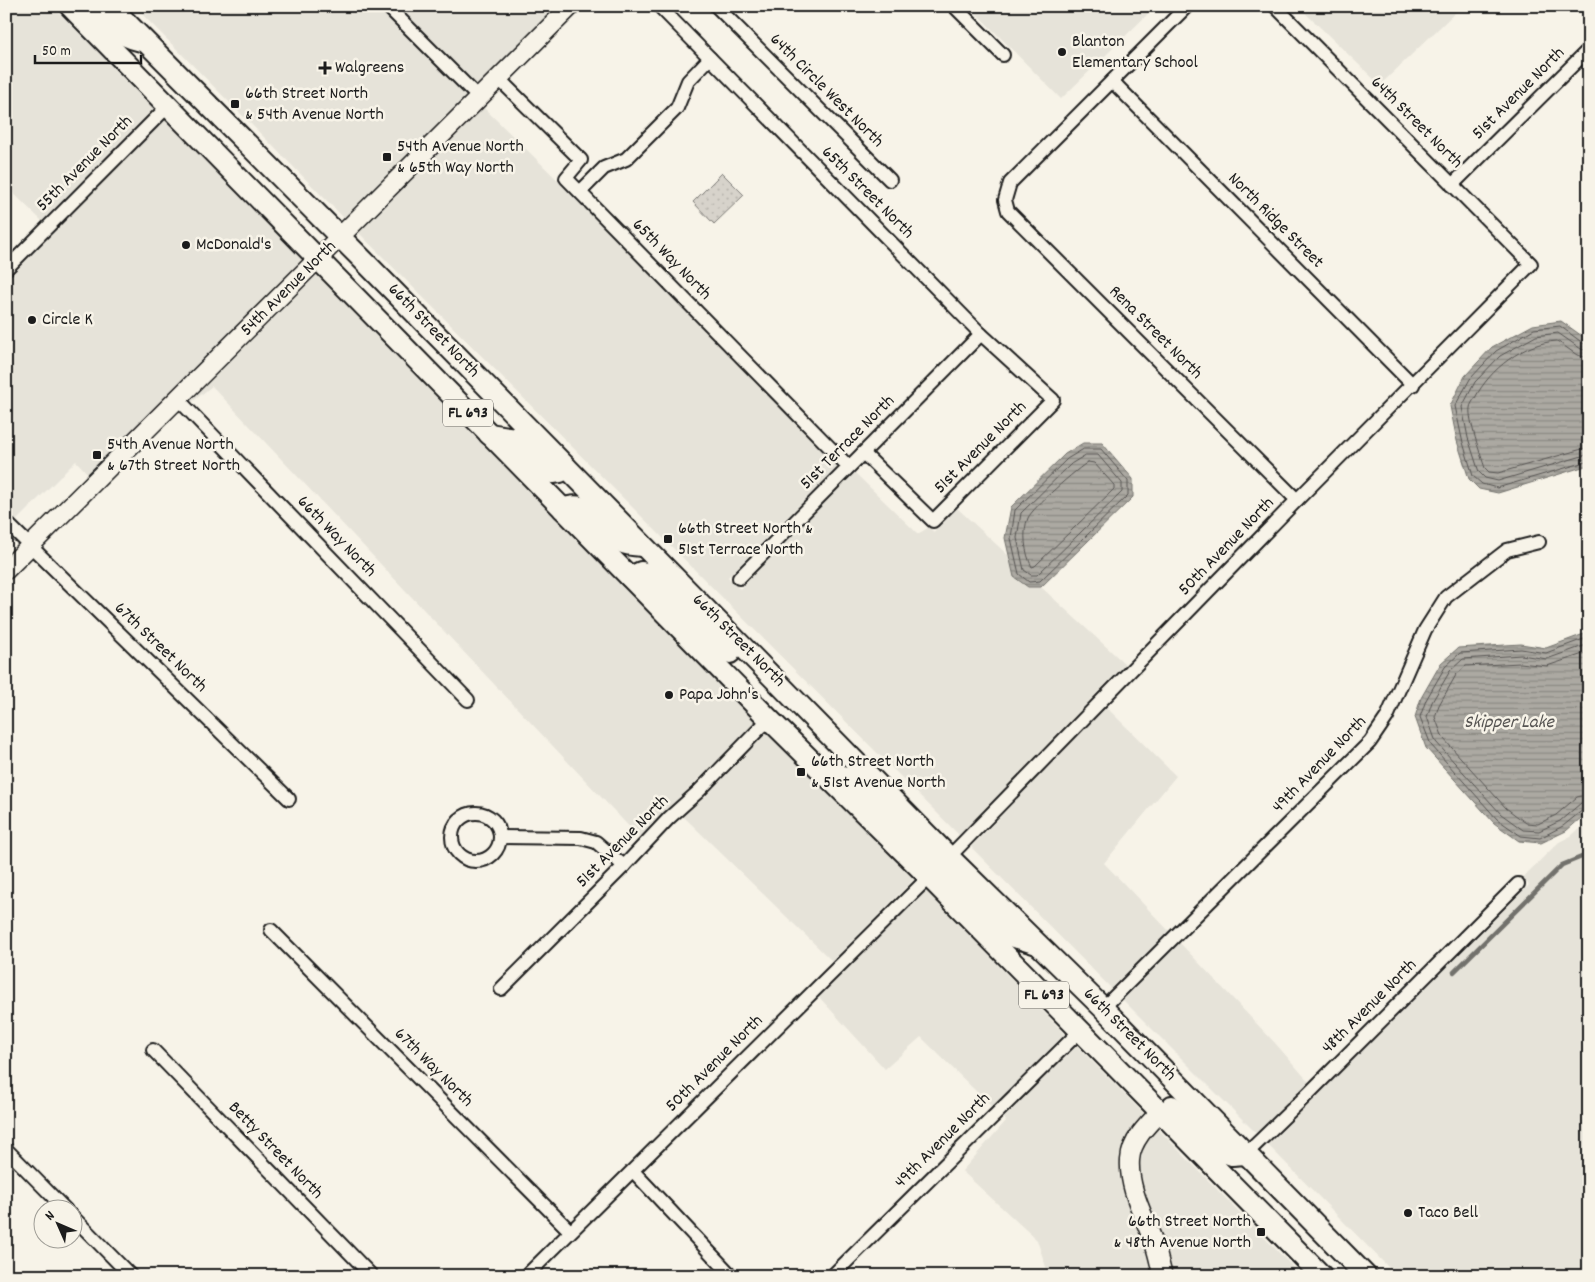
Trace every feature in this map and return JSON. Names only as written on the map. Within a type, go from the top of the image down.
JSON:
[{"type":"main road","name":"66th Street North","points":[[70,6],[562,509],[814,764],[929,876],[1322,1276]]},
{"type":"main road","points":[[90,6],[114,31],[132,39],[145,41]]},
{"type":"main road","name":"66th Street North","points":[[110,6],[1366,1276]]},
{"type":"main road","name":"54th Avenue North","points":[[6,570],[341,238],[571,6]]},
{"type":"main road","points":[[489,434],[515,438],[553,473],[560,472],[566,467]]},
{"type":"main road","points":[[562,509],[571,505],[581,506],[622,543],[645,546]]},
{"type":"main road","points":[[630,577],[641,572],[652,575],[748,671],[776,680]]},
{"type":"main road","points":[[814,764],[854,782],[923,850],[939,859],[950,857]]},
{"type":"main road","points":[[929,876],[938,874],[957,885],[1008,935],[1038,944]]},
{"type":"main road","points":[[1134,1086],[1158,1092],[1220,1151],[1232,1155],[1246,1154]]},
{"type":"main road","points":[[1160,1112],[1148,1124],[1136,1141],[1130,1159],[1132,1182],[1156,1247],[1163,1276]]},
{"type":"street","points":[[387,6],[480,98]]},
{"type":"street","name":"65th Street North","points":[[659,6],[982,334],[1053,400]]},
{"type":"street","name":"64th Circle West North","points":[[716,6],[890,180]]},
{"type":"street","points":[[954,6],[1003,55]]},
{"type":"street","points":[[1112,81],[1187,6]]},
{"type":"street","name":"64th Street North","points":[[1275,6],[1531,264]]},
{"type":"street","name":"51st Avenue North","points":[[1452,185],[1589,49]]},
{"type":"street","points":[[580,192],[604,168],[626,159],[677,108],[688,81],[710,58]]},
{"type":"street","name":"65th Way North","points":[[499,79],[581,160],[566,178],[848,466]]},
{"type":"street","name":"Rena Street North","points":[[1112,81],[1010,183],[1004,200],[1008,211],[1297,500]]},
{"type":"street","name":"North Ridge Street","points":[[1112,81],[1413,385]]},
{"type":"street","name":"55th Avenue North","points":[[6,269],[168,106]]},
{"type":"street","name":"50th Avenue North","points":[[950,857],[1297,500],[1531,264]]},
{"type":"street","name":"51st Terrace North","points":[[739,578],[848,466],[982,334]]},
{"type":"street","name":"66th Way North","points":[[178,399],[468,700]]},
{"type":"street","name":"51st Avenue North","points":[[863,453],[933,521],[1053,400]]},
{"type":"street","name":"67th Street North","points":[[6,522],[290,799]]},
{"type":"street","name":"49th Avenue North","points":[[1103,1008],[1370,742],[1387,717],[1425,630],[1446,597],[1507,550],[1539,542]]},
{"type":"street","name":"51st Avenue North","points":[[501,989],[624,866],[669,818],[699,791],[770,719]]},
{"type":"street","points":[[500,837],[581,838],[596,842],[624,866]]},
{"type":"street","name":"50th Avenue North","points":[[526,1276],[929,876]]},
{"type":"street","name":"48th Avenue North","points":[[1246,1154],[1518,884]]},
{"type":"street","name":"67th Way North","points":[[271,930],[570,1231]]},
{"type":"street","name":"49th Avenue North","points":[[832,1276],[1080,1031]]},
{"type":"street","name":"Betty Street North","points":[[153,1050],[372,1276]]},
{"type":"street","points":[[6,1149],[56,1200]]},
{"type":"street","points":[[633,1171],[732,1276]]},
{"type":"street","points":[[82,1226],[131,1276]]},
{"type":"shaded area","points":[[6,6],[52,6],[154,108],[42,221],[6,186]]},
{"type":"shaded area","points":[[134,6],[377,6],[468,98],[346,220]]},
{"type":"shaded area","points":[[398,6],[559,6],[479,87]]},
{"type":"shaded area","name":"Blanton Elementary School","points":[[969,6],[1156,6],[1061,99]]},
{"type":"shaded area","points":[[1298,6],[1462,6],[1380,85]]},
{"type":"shaded area","points":[[500,90],[484,108],[575,197],[838,466],[728,577],[740,589],[854,472],[918,534],[929,527],[934,532],[957,508],[1010,557],[1015,577],[1028,587],[1041,587],[1125,664],[959,835],[358,232]]},
{"type":"shaded area","points":[[165,120],[305,261],[89,475],[76,461],[16,521],[6,511],[6,281]]},
{"type":"shaded area","points":[[722,173],[744,195],[714,224],[693,202]]},
{"type":"shaded area","points":[[317,273],[758,720],[642,835],[638,836],[212,386],[191,403],[189,400]]},
{"type":"shaded area","points":[[1106,707],[1176,776],[1104,863],[1169,931],[1111,988],[971,847]]},
{"type":"shaded area","points":[[769,731],[914,879],[832,961],[682,817],[705,797]]},
{"type":"shaded area","points":[[1589,820],[1589,1276],[1397,1276],[1268,1145],[1529,885],[1522,878],[1559,842],[1571,836]]},
{"type":"shaded area","points":[[926,891],[1065,1034],[992,1107],[921,1037],[885,1069],[819,997]]},
{"type":"shaded area","points":[[1180,943],[1275,1043],[1309,1082],[1257,1134],[1123,1000]]},
{"type":"shaded area","points":[[1077,1046],[1145,1115],[1129,1136],[1148,1249],[1155,1275],[1049,1276],[1037,1240],[962,1171],[1006,1121],[1004,1118]]},
{"type":"shaded area","points":[[1156,1127],[1302,1276],[1171,1276],[1163,1245],[1139,1181],[1138,1161],[1143,1145]]},
{"type":"water","points":[[1561,321],[1589,341],[1589,465],[1498,493],[1479,489],[1469,479],[1457,441],[1450,406],[1465,376],[1492,347],[1533,325]]},
{"type":"water","points":[[1083,443],[1102,443],[1133,479],[1133,497],[1041,587],[1028,587],[1014,577],[1005,538],[1011,507],[1065,454]]},
{"type":"water","name":"Skipper Lake","points":[[1589,631],[1589,811],[1566,831],[1541,843],[1519,841],[1494,823],[1426,748],[1415,717],[1421,698],[1441,663],[1458,648],[1521,644],[1546,648]]},
{"type":"waterway","points":[[1454,972],[1562,865],[1589,854]]},
{"type":"place","name":"Blanton Elementary School","points":[[1062,52]]},
{"type":"place","name":"Walgreens","points":[[325,68]]},
{"type":"place","name":"66th Street North & 54th Avenue North","points":[[235,104]]},
{"type":"place","name":"54th Avenue North & 65th Way North","points":[[387,157]]},
{"type":"place","name":"McDonald's","points":[[186,245]]},
{"type":"place","name":"Circle K","points":[[32,320]]},
{"type":"place","name":"54th Avenue North & 67th Street North","points":[[97,455]]},
{"type":"place","name":"66th Street North & 51st Terrace North","points":[[668,539]]},
{"type":"place","name":"Papa John's","points":[[669,695]]},
{"type":"place","name":"66th Street North & 51st Avenue North","points":[[801,772]]},
{"type":"place","name":"Taco Bell","points":[[1408,1213]]},
{"type":"place","name":"66th Street North & 48th Avenue North","points":[[1261,1232]]}]
